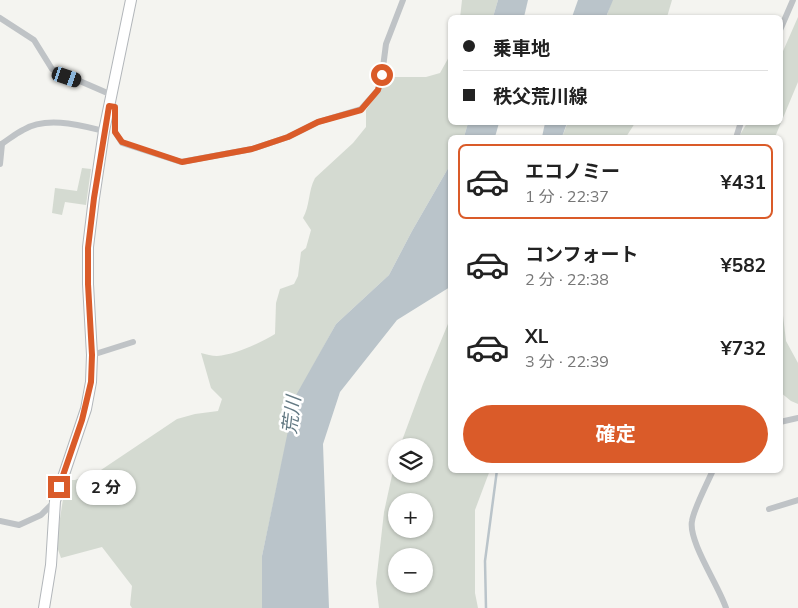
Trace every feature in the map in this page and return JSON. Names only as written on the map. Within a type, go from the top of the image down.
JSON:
[{"type":"main road","points":[[44,608],[51,565],[55,500],[86,409],[91,382],[92,355],[88,248],[104,131],[131,0]]},
{"type":"street","points":[[109,106],[115,107],[115,132],[122,142],[182,162],[252,149],[288,137],[318,122],[361,110],[378,90],[386,44],[404,0]]},
{"type":"street","points":[[783,23],[793,0]]},
{"type":"street","points":[[0,18],[34,40],[52,69],[112,95]]},
{"type":"street","points":[[0,164],[1,145],[24,129],[35,124],[50,122],[104,131]]},
{"type":"street","points":[[92,355],[133,342]]},
{"type":"street","points":[[783,421],[798,418]]},
{"type":"street","points":[[711,473],[692,522],[693,538],[723,596],[726,608]]},
{"type":"street","points":[[0,521],[19,525],[41,515],[55,500]]},
{"type":"street","points":[[769,510],[798,500]]},
{"type":"shaded area","points":[[462,0],[498,0],[494,15],[460,15]]},
{"type":"shaded area","points":[[498,0],[528,0],[524,15],[494,15]]},
{"type":"shaded area","points":[[578,0],[613,0],[607,15],[573,15]]},
{"type":"shaded area","points":[[612,0],[672,0],[668,15],[607,15]]},
{"type":"shaded area","points":[[798,17],[798,82],[783,118],[783,51]]},
{"type":"shaded area","points":[[448,59],[448,125],[467,125],[465,135],[448,135],[448,168],[389,275],[336,324],[296,397],[262,556],[262,608],[132,608],[130,605],[132,586],[102,547],[61,558],[56,544],[66,480],[75,480],[98,472],[177,419],[218,411],[222,399],[211,388],[201,353],[217,356],[232,353],[255,345],[275,334],[276,303],[280,289],[294,284],[298,276],[301,252],[306,248],[311,230],[303,218],[315,178],[353,143],[366,127],[366,110],[383,86],[394,77],[426,77],[440,73]]},
{"type":"shaded area","points":[[467,125],[498,125],[496,135],[465,135]]},
{"type":"shaded area","points":[[545,125],[566,125],[563,135],[542,135]]},
{"type":"shaded area","points":[[567,125],[634,125],[627,135],[563,135]]},
{"type":"shaded area","points":[[746,125],[780,125],[776,135],[740,135]]},
{"type":"shaded area","points":[[82,168],[91,169],[86,205],[65,202],[62,215],[52,213],[55,188],[77,191]]},
{"type":"shaded area","points":[[448,168],[448,288],[397,320],[340,392],[323,444],[329,608],[262,608],[262,556],[295,397],[336,324],[389,275]]},
{"type":"shaded area","points":[[783,316],[786,341],[798,363],[798,404],[783,394]]},
{"type":"shaded area","points":[[448,324],[448,473],[489,473],[475,510],[475,593],[478,608],[379,608],[376,583],[384,512],[388,494],[388,538],[433,538],[433,493],[388,493],[390,483],[433,483],[433,438],[403,438]]},
{"type":"waterway","points":[[486,608],[485,561],[497,473]]},
{"type":"route","points":[[59,487],[62,474],[79,432],[91,382],[92,348],[88,248],[109,106],[115,107],[115,132],[122,142],[182,162],[252,149],[288,137],[318,122],[361,110],[378,90],[382,75]]},
{"type":"water label","name":"荒川","points":[[291,415]]}]
